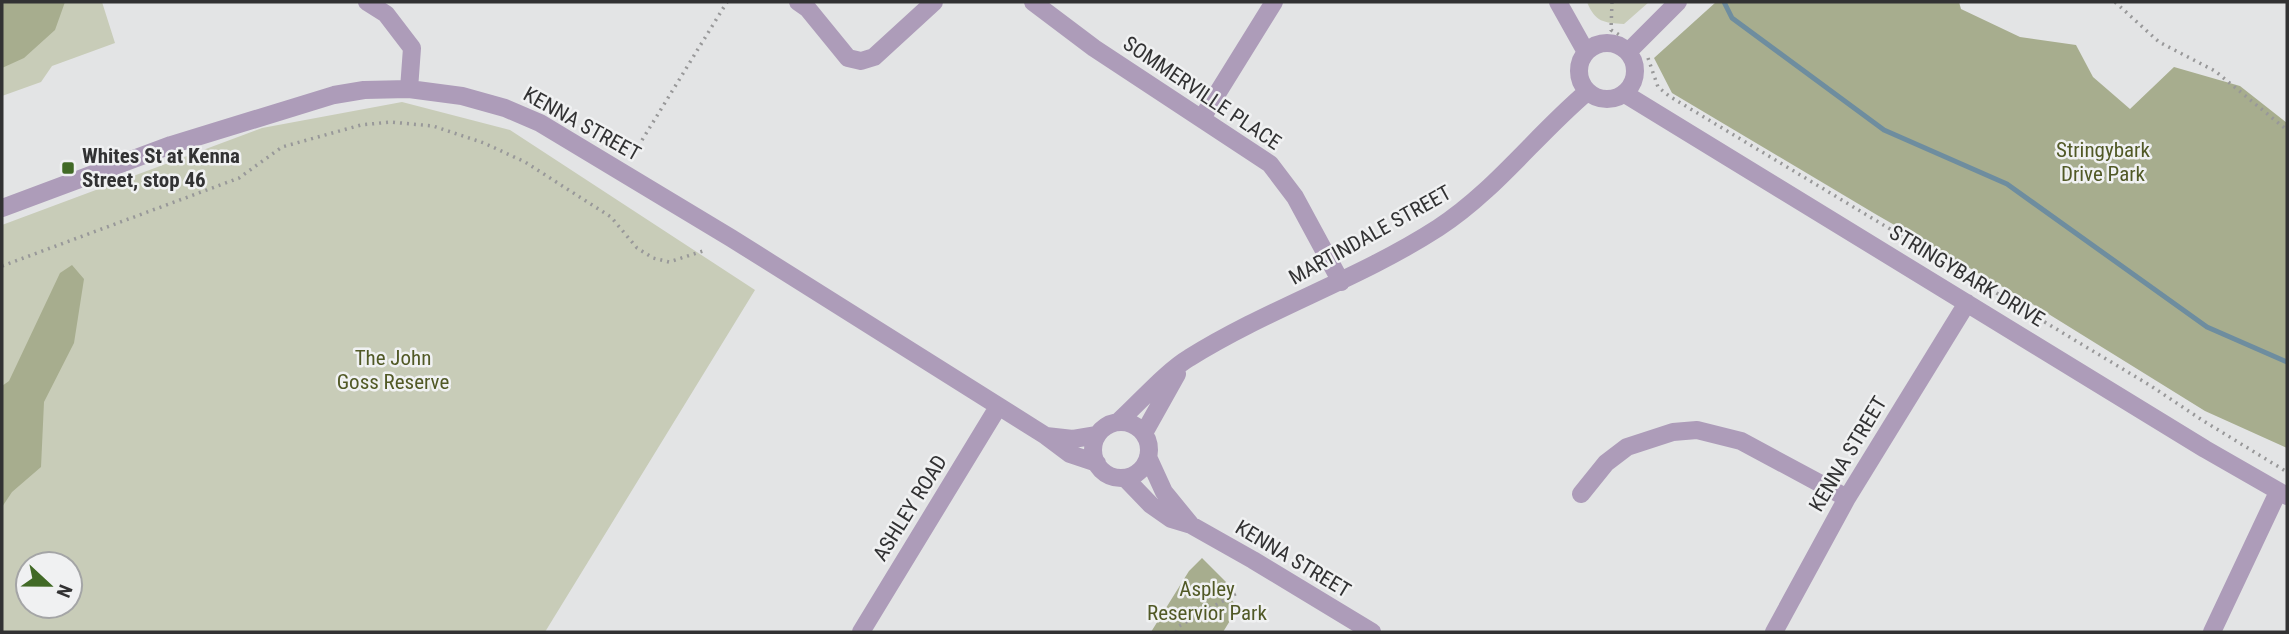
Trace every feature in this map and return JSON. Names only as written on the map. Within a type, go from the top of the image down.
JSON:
[{"type":"street","points":[[367,2],[386,14],[412,48],[409,89]]},
{"type":"street","points":[[798,2],[808,9],[848,58],[861,61],[874,57],[934,2]]},
{"type":"street","name":"SOMMERVILLE PLACE","points":[[1033,2],[1094,48],[1270,164],[1295,197],[1340,282]]},
{"type":"street","points":[[1202,118],[1274,2]]},
{"type":"street","points":[[1558,2],[1586,52]]},
{"type":"street","points":[[1632,49],[1612,43],[1594,46],[1586,52],[1579,68],[1579,77],[1587,92],[1602,100],[1625,94],[1635,79],[1632,49],[1678,2]]},
{"type":"street","name":"KENNA STREET","points":[[2,208],[171,145],[321,99],[364,90],[409,89],[463,96],[505,107],[540,123],[623,172],[1046,436],[1070,454],[1097,463],[1108,475],[1125,478],[1151,505],[1171,519],[1191,525],[1372,632]]},
{"type":"street","name":"MARTINDALE STREET","points":[[1118,422],[1186,359],[1229,335],[1340,282],[1438,228],[1471,204],[1587,92]]},
{"type":"street","name":"STRINGYBARK DRIVE","points":[[1625,94],[2283,494]]},
{"type":"street","name":"KENNA STREET","points":[[1774,632],[1847,498],[1967,303]]},
{"type":"street","points":[[1118,422],[1132,424],[1144,433],[1186,359]]},
{"type":"street","name":"ASHLEY ROAD","points":[[861,632],[998,407]]},
{"type":"street","name":"KENNA STREET","points":[[1046,436],[1073,439],[1097,435],[1110,424],[1118,422]]},
{"type":"street","points":[[1581,494],[1606,463],[1628,447],[1673,432],[1697,430],[1741,442],[1847,498]]},
{"type":"street","name":"KENNA STREET","points":[[1144,433],[1148,440],[1148,457],[1164,492],[1191,525]]},
{"type":"street","points":[[1097,435],[1093,449],[1097,463]]},
{"type":"street","points":[[1125,478],[1140,471],[1148,457]]},
{"type":"street","points":[[2212,632],[2283,494]]},
{"type":"path","points":[[623,172],[727,2]]},
{"type":"path","points":[[1612,2],[1611,30],[1632,49],[1648,57],[1648,64],[1658,87],[1669,96],[2151,386],[2287,472]]},
{"type":"path","points":[[2115,2],[2159,42],[2215,71],[2287,130]]},
{"type":"path","points":[[2,266],[239,178],[282,147],[360,125],[390,122],[433,126],[484,143],[525,162],[611,216],[637,248],[653,258],[668,262],[703,251]]},
{"type":"path","points":[[1175,632],[1180,625],[1237,593]]},
{"type":"green space","points":[[2,2],[102,2],[115,43],[52,66],[41,82],[2,96]]},
{"type":"green space","points":[[2,2],[65,2],[55,30],[24,58],[2,68]]},
{"type":"green space","points":[[1587,2],[1649,2],[1624,24],[1601,20],[1593,14]]},
{"type":"green space","name":"Stringybark Drive Park","points":[[1716,2],[1959,2],[1961,9],[2020,37],[2076,45],[2093,77],[2130,109],[2174,67],[2240,86],[2287,123],[2287,448],[2205,411],[2029,302],[1672,93],[1654,58]]},
{"type":"green space","name":"The John Goss Reserve","points":[[402,102],[510,130],[755,290],[545,632],[2,632],[2,225],[262,128]]},
{"type":"green space","points":[[72,265],[84,279],[74,343],[44,402],[41,467],[12,492],[2,507],[2,386],[9,381],[60,273]]},
{"type":"green space","name":"Aspley Reservior Park","points":[[1202,558],[1226,582],[1230,598],[1236,605],[1236,611],[1223,632],[1151,632],[1189,571]]},
{"type":"waterway","points":[[1724,2],[1732,18],[1884,130],[2007,184],[2207,327],[2287,362]]},
{"type":"place","name":"Whites St at Kenna Street, stop 46","points":[[68,168]]}]
